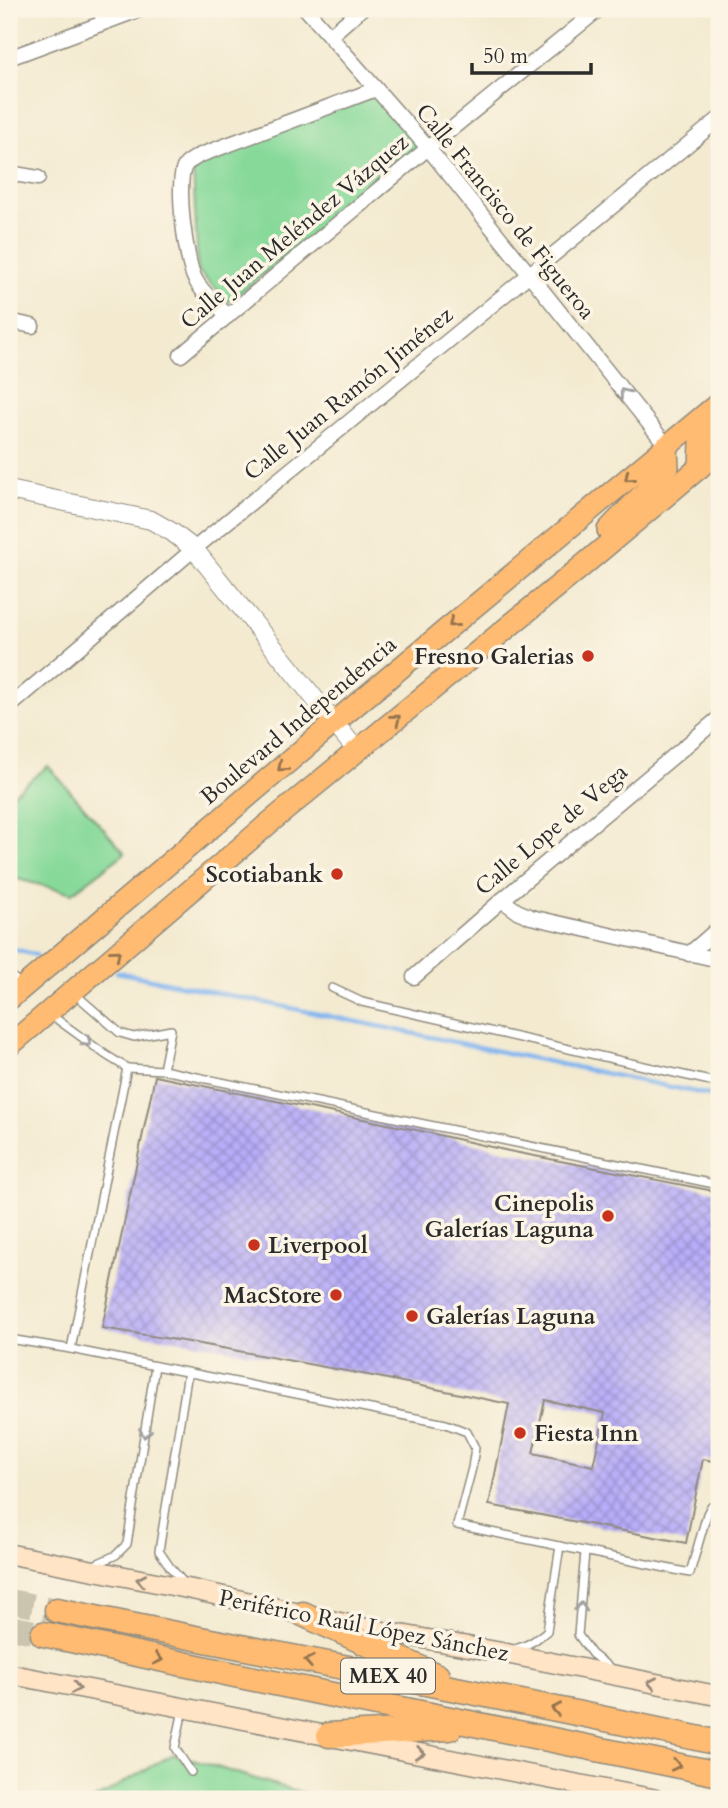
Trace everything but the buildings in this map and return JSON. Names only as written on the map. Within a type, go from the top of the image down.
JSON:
[{"type":"highway","name":"Periférico Raúl López Sánchez","points":[[57,1610],[719,1743]]},
{"type":"highway","points":[[303,1614],[470,1691]]},
{"type":"highway","name":"MEX 40","points":[[43,1634],[274,1684],[719,1774]]},
{"type":"highway","points":[[329,1735],[489,1726]]},
{"type":"main road","name":"Boulevard Independencia","points":[[13,989],[145,883],[719,403]]},
{"type":"main road","points":[[700,467],[701,442],[719,425]]},
{"type":"main road","points":[[580,568],[622,514],[668,468],[667,446]]},
{"type":"main road","points":[[9,1046],[268,824],[719,451]]},
{"type":"main road","points":[[94,972],[81,981],[74,982],[60,979],[59,973],[60,966],[145,883]]},
{"type":"main road","name":"Periférico Raúl López Sánchez","points":[[9,1554],[190,1589],[363,1628],[719,1696]]},
{"type":"main road","points":[[9,1674],[654,1799]]},
{"type":"street","points":[[9,58],[102,15],[141,9]]},
{"type":"street","name":"Calle Francisco de Figueroa","points":[[306,9],[428,148],[667,446]]},
{"type":"street","points":[[330,36],[361,9]]},
{"type":"street","name":"Calle Juan Meléndez Vázquez","points":[[181,355],[599,9]]},
{"type":"street","points":[[228,316],[197,283],[190,269],[180,183],[185,166],[198,156],[376,89]]},
{"type":"street","name":"Calle Juan Ramón Jiménez","points":[[9,707],[194,549],[719,119]]},
{"type":"street","points":[[9,173],[38,178]]},
{"type":"street","points":[[9,321],[32,326]]},
{"type":"street","points":[[9,490],[151,520],[172,532],[194,549],[357,751]]},
{"type":"street","name":"Calle Lope de Vega","points":[[414,977],[719,718]]},
{"type":"street","points":[[502,900],[531,917],[719,960]]},
{"type":"street","points":[[689,954],[719,928]]},
{"type":"lane","points":[[332,988],[362,1002],[719,1083]]},
{"type":"lane","points":[[73,992],[120,1033],[134,1037],[171,1030],[163,1070]]},
{"type":"lane","points":[[48,1013],[127,1068],[163,1070],[719,1185]]},
{"type":"lane","points":[[71,1349],[127,1068]]},
{"type":"lane","points":[[9,1339],[446,1424],[467,1433],[475,1448],[457,1525],[690,1573],[707,1514],[711,1506],[719,1502]]},
{"type":"lane","points":[[76,1567],[100,1563],[116,1555],[127,1544],[155,1366]]},
{"type":"lane","points":[[187,1372],[159,1551],[190,1589]]},
{"type":"lane","points":[[499,1652],[522,1647],[547,1631],[560,1546]]},
{"type":"lane","points":[[585,1552],[578,1635],[592,1654],[626,1677]]},
{"type":"lane","points":[[183,1709],[175,1748],[191,1772]]},
{"type":"green space","points":[[375,94],[421,147],[229,302],[198,271],[193,170],[201,159]]},
{"type":"green space","points":[[48,766],[125,853],[72,893],[9,877],[9,797]]},
{"type":"green space","points":[[173,1754],[323,1799],[95,1799]]},
{"type":"waterway","points":[[9,948],[36,955]]},
{"type":"waterway","points":[[117,972],[719,1097]]},
{"type":"tunnel","points":[[9,1601],[57,1610]]},
{"type":"tunnel","points":[[9,1627],[43,1634]]},
{"type":"place","name":"Fresno Galerias","points":[[588,656]]},
{"type":"place","name":"Scotiabank","points":[[337,874]]},
{"type":"place","name":"Cinepolis Galerías Laguna","points":[[608,1216]]},
{"type":"place","name":"Liverpool","points":[[254,1245]]},
{"type":"place","name":"MacStore","points":[[336,1295]]},
{"type":"place","name":"Galerías Laguna","points":[[412,1316]]},
{"type":"place","name":"Fiesta Inn","points":[[520,1433]]}]
